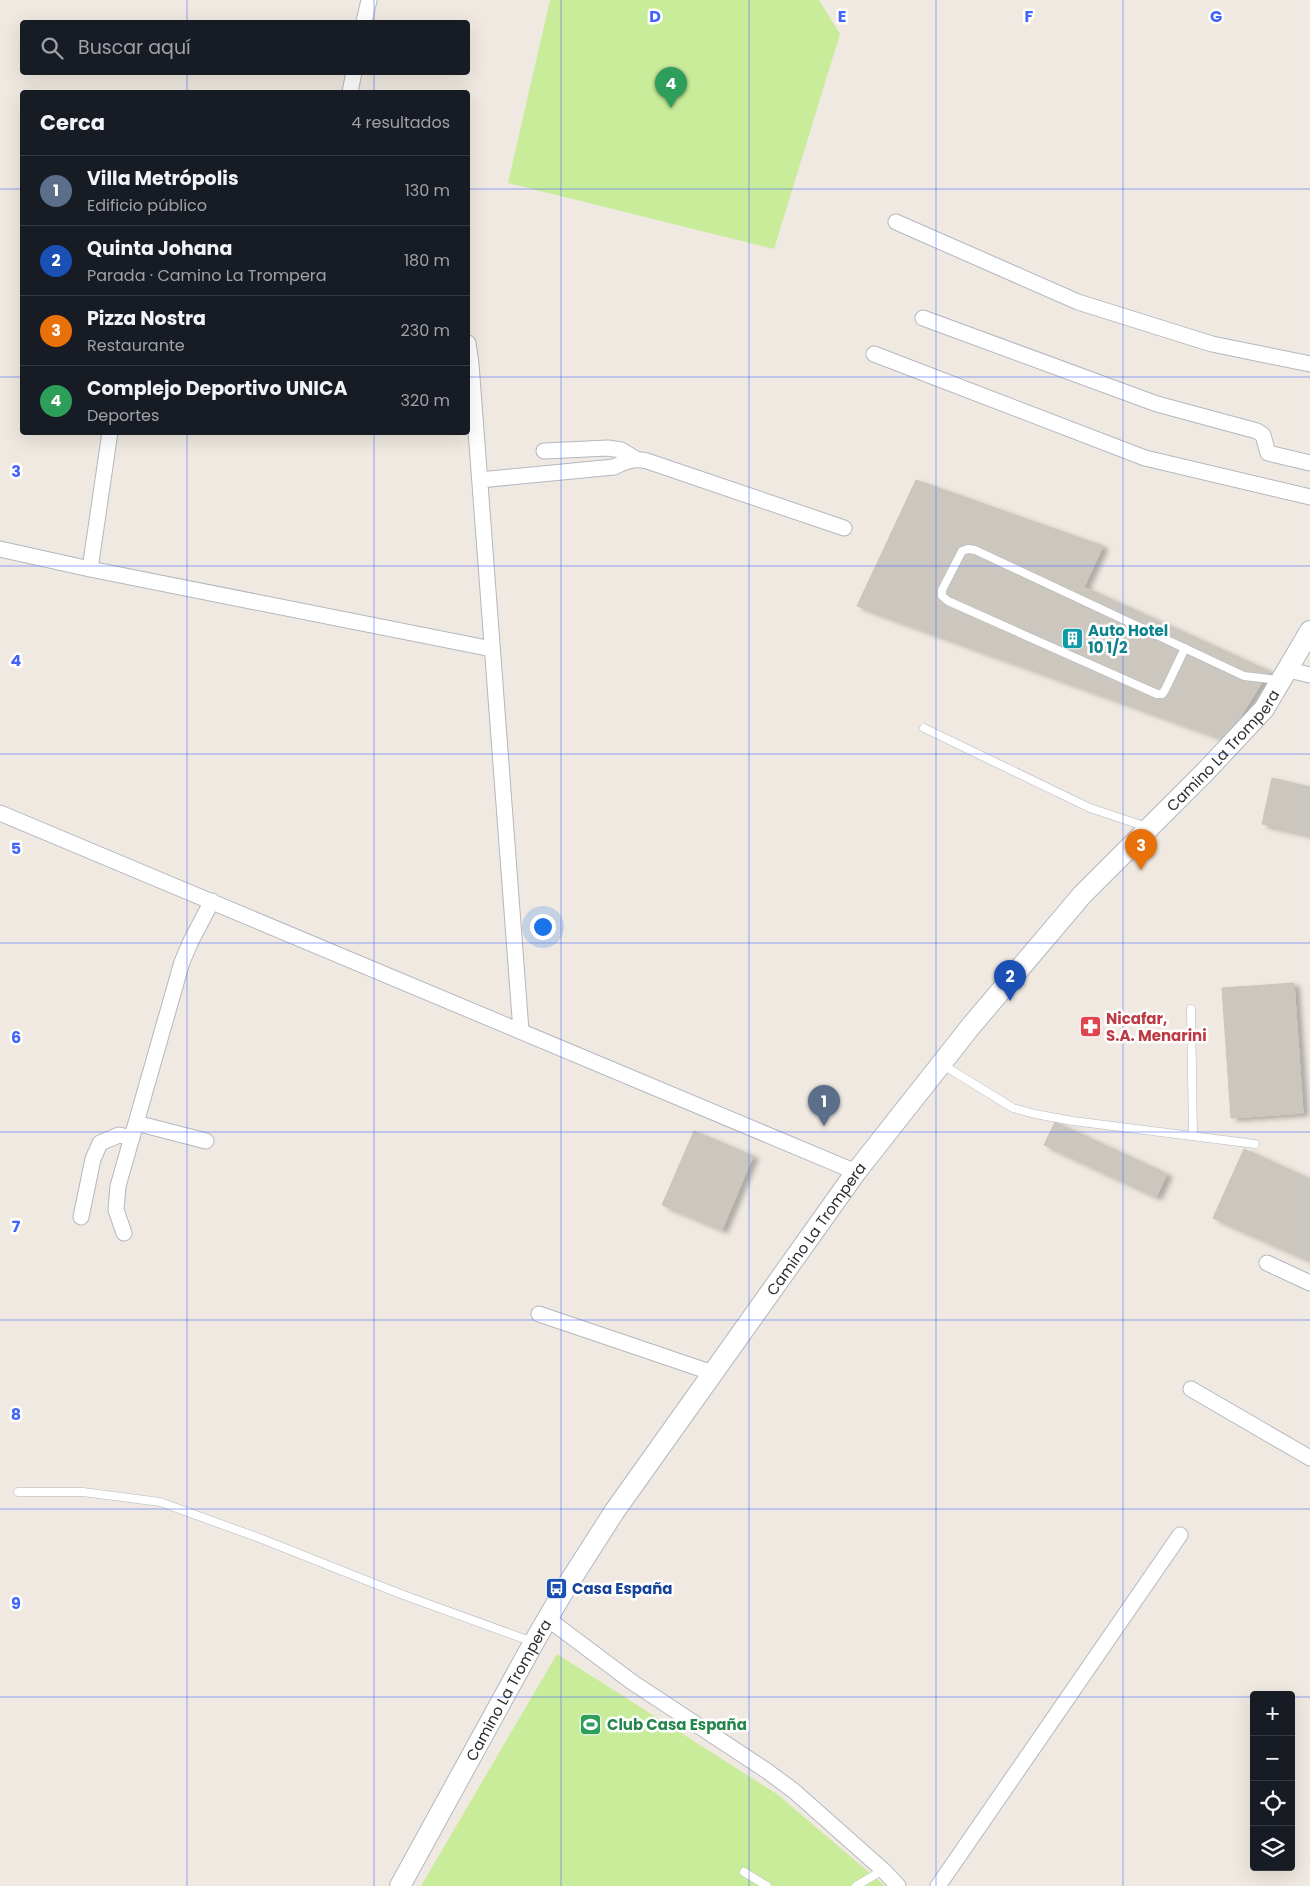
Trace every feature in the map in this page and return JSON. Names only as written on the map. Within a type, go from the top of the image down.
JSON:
[{"type":"street","points":[[364,20],[369,0]]},
{"type":"street","points":[[350,90],[353,75]]},
{"type":"street","points":[[896,222],[1078,302],[1212,344],[1310,364]]},
{"type":"street","points":[[922,318],[1157,404],[1256,431],[1262,435],[1268,453],[1310,463]]},
{"type":"street","points":[[874,354],[1145,458],[1310,497]]},
{"type":"street","points":[[470,357],[521,1031]]},
{"type":"street","points":[[90,569],[110,435]]},
{"type":"street","points":[[544,451],[608,448],[621,450],[636,459]]},
{"type":"street","points":[[480,480],[614,467],[628,460],[636,459],[648,461],[844,528]]},
{"type":"street","points":[[0,549],[90,569],[492,649]]},
{"type":"street","name":"Camino La Trompera","points":[[400,1886],[534,1642],[614,1512],[856,1172],[941,1064],[1082,894],[1206,771],[1264,709],[1310,631]]},
{"type":"street","points":[[1285,675],[1310,675]]},
{"type":"street","points":[[0,813],[856,1172]]},
{"type":"street","points":[[124,1233],[116,1210],[118,1186],[182,962],[212,901]]},
{"type":"street","points":[[81,1217],[93,1159],[100,1143],[134,1130],[206,1141]]},
{"type":"street","points":[[1267,1263],[1310,1283]]},
{"type":"street","points":[[539,1314],[713,1373]]},
{"type":"street","points":[[1191,1389],[1310,1458]]},
{"type":"street","points":[[938,1886],[1180,1535]]},
{"type":"street","points":[[548,1620],[632,1682],[767,1771],[794,1791],[883,1870],[898,1886]]},
{"type":"lane","points":[[1185,648],[1165,690],[1162,694],[1157,694],[948,601],[942,596],[942,590],[962,551],[968,549],[975,550],[1185,648],[1244,676],[1285,675]]},
{"type":"lane","points":[[924,728],[1098,812],[1149,828]]},
{"type":"lane","points":[[1191,1009],[1193,1136]]},
{"type":"lane","points":[[941,1064],[1013,1108],[1020,1110],[1073,1121],[1255,1144]]},
{"type":"lane","points":[[18,1492],[83,1492],[160,1502],[262,1539],[398,1593],[534,1642]]},
{"type":"lane","points":[[856,1886],[883,1870]]},
{"type":"lane","points":[[744,1872],[767,1886]]},
{"type":"green space","points":[[550,0],[819,0],[840,34],[774,249],[508,183]]},
{"type":"green space","name":"Club Casa España","points":[[557,1654],[777,1794],[885,1886],[421,1886]]},
{"type":"building","name":"Auto Hotel 10 1/2","points":[[916,480],[1103,546],[1084,587],[1269,671],[1226,740],[857,606]]},
{"type":"building","points":[[1272,778],[1310,787],[1310,835],[1262,824]]},
{"type":"building","points":[[1294,983],[1303,1113],[1231,1118],[1222,988]]},
{"type":"building","points":[[1055,1122],[1167,1174],[1156,1197],[1044,1145]]},
{"type":"building","points":[[694,1131],[753,1156],[722,1230],[662,1205]]},
{"type":"building","points":[[1244,1149],[1310,1179],[1310,1261],[1213,1218]]},
{"type":"place","name":"Complejo Deportivo UNICA","points":[[671,108]]},
{"type":"place","name":"Auto Hotel 10 1/2","points":[[1072,639]]},
{"type":"place","name":"Pizza Nostra","points":[[1141,870]]},
{"type":"place","name":"Quinta Johana","points":[[1010,1001]]},
{"type":"place","name":"Nicafar, S.A. Menarini","points":[[1090,1027]]},
{"type":"place","name":"Villa Metrópolis","points":[[824,1126]]},
{"type":"place","name":"Casa España","points":[[556,1588]]},
{"type":"place","name":"Club Casa España","points":[[591,1724]]}]
